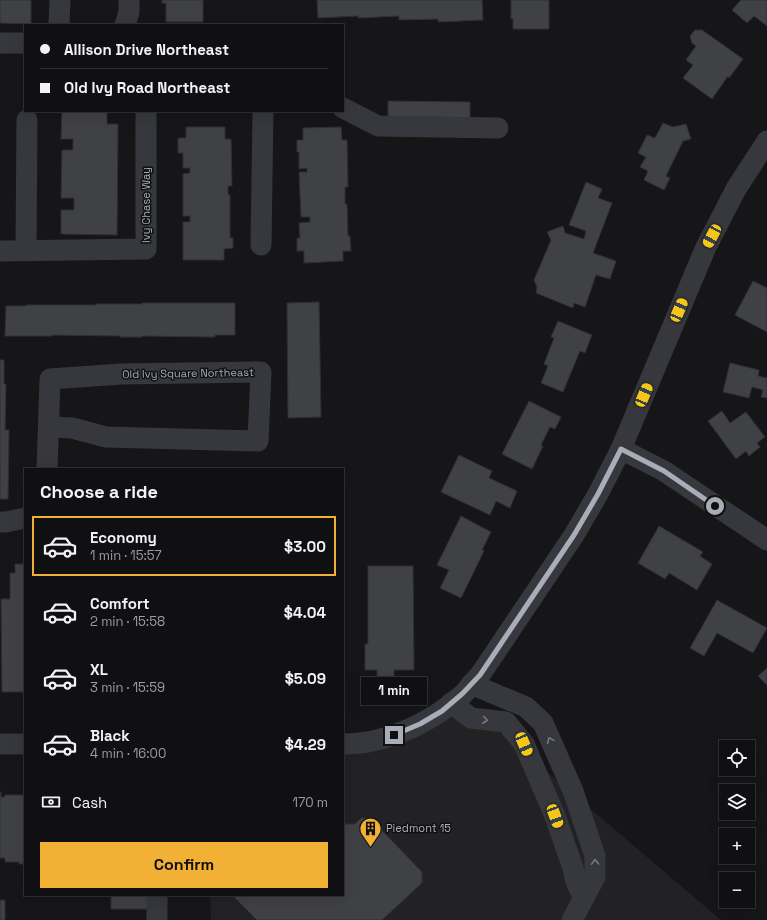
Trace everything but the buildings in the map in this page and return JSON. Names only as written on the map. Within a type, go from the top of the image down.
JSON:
[{"type":"street","points":[[59,24],[60,0]]},
{"type":"street","points":[[125,24],[129,12],[129,0]]},
{"type":"street","points":[[0,43],[24,43]]},
{"type":"street","points":[[344,109],[378,126],[498,128]]},
{"type":"street","name":"Ivy Chase Way","points":[[0,250],[146,249],[146,112]]},
{"type":"street","points":[[261,245],[263,112]]},
{"type":"street","points":[[26,250],[27,120]]},
{"type":"street","points":[[344,744],[366,742],[394,735],[420,724],[442,711],[462,694],[480,675],[574,535],[598,494],[621,449],[706,247],[736,189],[767,141]]},
{"type":"street","name":"Old Ivy Square Northeast","points":[[47,468],[50,379],[121,374],[261,372],[258,441],[106,437],[72,428],[49,427]]},
{"type":"street","points":[[621,449],[664,471],[767,540]]},
{"type":"street","points":[[0,522],[24,518]]},
{"type":"street","points":[[472,684],[526,706],[543,723],[573,791],[595,856],[595,877],[572,920]]},
{"type":"street","points":[[451,703],[472,718],[506,722],[524,744],[555,816],[573,868],[576,882],[584,898]]},
{"type":"street","points":[[0,744],[24,744]]},
{"type":"street","points":[[157,896],[157,918]]},
{"type":"shaded area","points":[[466,703],[721,920],[211,920],[210,896],[344,896],[344,743]]},
{"type":"place","name":"Piedmont 15","points":[[371,848]]},
{"type":"route","points":[[394,735],[420,724],[442,711],[462,694],[480,675],[574,535],[598,494],[621,449],[664,471],[715,506]]}]
